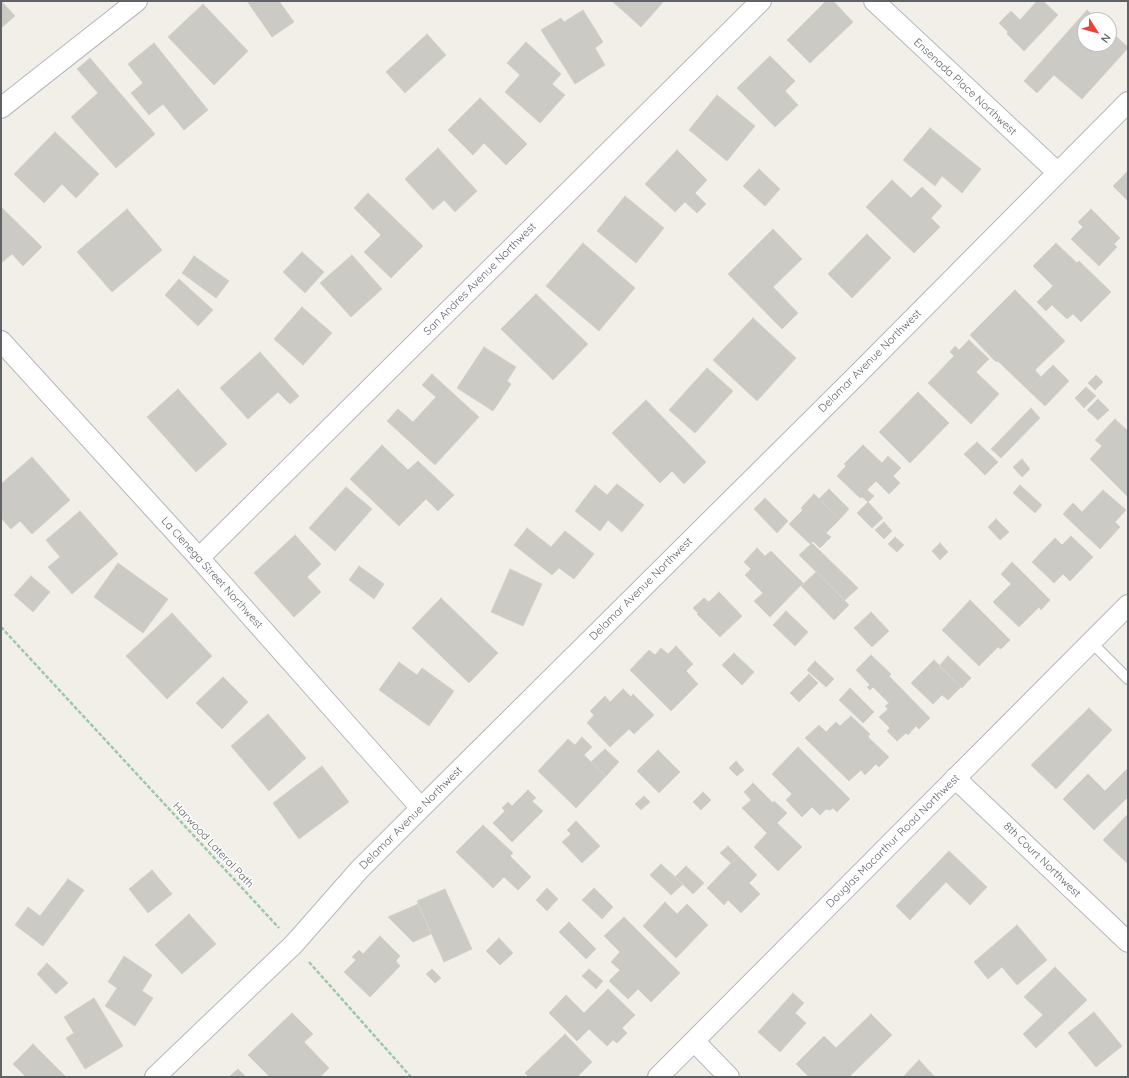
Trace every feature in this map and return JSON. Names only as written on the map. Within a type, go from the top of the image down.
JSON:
[{"type":"street","points":[[1,108],[137,1]]},
{"type":"street","name":"San Andres Avenue Northwest","points":[[199,558],[761,1]]},
{"type":"street","name":"Ensenada Place Northwest","points":[[874,1],[1057,172]]},
{"type":"street","name":"Delamar Avenue Northwest","points":[[155,1077],[294,944],[359,870],[1128,102]]},
{"type":"street","name":"La Cienega Street Northwest","points":[[1,341],[199,558],[421,808]]},
{"type":"street","name":"Douglas Macarthur Road Northwest","points":[[658,1077],[1128,605]]},
{"type":"street","name":"8th Court Northwest","points":[[955,778],[1128,942]]},
{"type":"street","points":[[694,1041],[729,1077]]},
{"type":"lane","points":[[1091,642],[1128,679]]},
{"type":"path","name":"Harwood Lateral Path","points":[[1,627],[294,944],[410,1077]]},
{"type":"building","points":[[1,1],[15,16],[1,28]]},
{"type":"building","points":[[247,1],[279,1],[294,22],[272,37]]},
{"type":"building","points":[[612,1],[664,1],[641,27]]},
{"type":"building","points":[[826,1],[833,1],[853,22],[810,63],[787,40]]},
{"type":"building","points":[[1037,1],[1043,1],[1058,15],[1024,51],[1007,34],[1008,32],[999,23],[1011,11],[1020,20]]},
{"type":"building","points":[[203,4],[248,51],[214,85],[168,37]]},
{"type":"building","points":[[583,10],[603,42],[595,48],[605,65],[575,84],[541,30],[561,18],[564,22]]},
{"type":"building","points":[[1077,21],[1077,52],[1117,52],[1117,37],[1128,47],[1082,99],[1054,75],[1037,93],[1024,81]]},
{"type":"building","points":[[427,34],[446,55],[405,93],[386,72]]},
{"type":"building","points":[[526,42],[561,74],[552,84],[565,95],[540,123],[505,92],[520,75],[507,63]]},
{"type":"building","points":[[154,43],[208,110],[184,130],[163,104],[149,115],[131,93],[143,83],[128,64]]},
{"type":"building","points":[[770,56],[795,81],[785,91],[798,105],[775,127],[737,88]]},
{"type":"building","points":[[90,58],[155,134],[116,168],[71,117],[98,93],[77,69]]},
{"type":"building","points":[[717,95],[755,126],[727,161],[689,130]]},
{"type":"building","points":[[480,98],[527,144],[506,165],[484,143],[473,155],[448,130]]},
{"type":"building","points":[[930,128],[981,169],[962,193],[942,176],[935,186],[903,160]]},
{"type":"building","points":[[55,132],[99,174],[76,198],[62,184],[44,203],[14,174]]},
{"type":"building","points":[[438,148],[477,191],[455,212],[444,200],[433,210],[405,179]]},
{"type":"building","points":[[677,150],[707,180],[695,193],[706,204],[697,213],[685,202],[675,212],[645,184]]},
{"type":"building","points":[[759,169],[780,189],[765,206],[743,186]]},
{"type":"building","points":[[1128,171],[1128,201],[1113,186]]},
{"type":"building","points":[[892,180],[911,198],[922,187],[942,206],[931,218],[940,227],[914,253],[866,207]]},
{"type":"building","points":[[368,193],[423,246],[391,278],[364,252],[381,235],[354,208]]},
{"type":"building","points":[[625,196],[664,228],[636,263],[597,231]]},
{"type":"building","points":[[1,207],[42,247],[23,266],[12,254],[1,263]]},
{"type":"building","points":[[127,209],[162,250],[112,292],[77,252]]},
{"type":"building","points":[[1091,209],[1120,238],[1114,244],[1117,247],[1099,266],[1071,239],[1083,227],[1078,222]]},
{"type":"building","points":[[773,229],[802,259],[773,287],[798,313],[782,329],[728,274]]},
{"type":"building","points":[[867,234],[891,258],[852,298],[828,274]]},
{"type":"building","points":[[583,243],[635,288],[599,331],[546,286]]},
{"type":"building","points":[[1056,243],[1077,263],[1079,261],[1111,292],[1081,322],[1073,314],[1067,319],[1052,305],[1046,311],[1037,302],[1053,286],[1033,266]]},
{"type":"building","points":[[302,252],[324,272],[305,293],[283,272]]},
{"type":"building","points":[[352,255],[382,289],[351,317],[320,283]]},
{"type":"building","points":[[194,256],[229,281],[216,298],[182,273]]},
{"type":"building","points":[[179,279],[213,310],[198,326],[165,295]]},
{"type":"building","points":[[1015,290],[1065,341],[1035,370],[1041,377],[1028,390],[999,362],[995,361],[970,335]]},
{"type":"building","points":[[536,294],[588,344],[553,380],[501,329]]},
{"type":"building","points":[[302,307],[332,333],[303,365],[274,339]]},
{"type":"building","points":[[753,318],[796,358],[757,401],[713,360]]},
{"type":"building","points":[[969,340],[989,359],[976,372],[999,394],[971,424],[928,383],[954,356],[950,352],[955,346],[959,350]]},
{"type":"building","points":[[484,347],[516,367],[507,381],[511,384],[493,411],[457,388]]},
{"type":"building","points":[[260,352],[299,396],[290,404],[278,392],[248,419],[220,388]]},
{"type":"building","points":[[1053,365],[1069,381],[1045,406],[1028,390]]},
{"type":"building","points":[[707,368],[733,391],[695,433],[669,410]]},
{"type":"building","points":[[432,374],[479,417],[435,465],[387,421],[398,409],[413,422],[436,397],[422,385]]},
{"type":"building","points":[[1096,375],[1103,382],[1095,390],[1088,383]]},
{"type":"building","points":[[1086,387],[1096,396],[1084,408],[1075,398]]},
{"type":"building","points":[[178,389],[227,444],[196,472],[147,417]]},
{"type":"building","points":[[918,392],[949,423],[910,463],[879,432]]},
{"type":"building","points":[[1098,399],[1109,410],[1098,420],[1087,410]]},
{"type":"building","points":[[646,400],[706,462],[684,484],[672,471],[660,483],[612,433]]},
{"type":"building","points":[[1031,408],[1040,418],[1001,458],[991,449]]},
{"type":"building","points":[[1115,419],[1128,431],[1128,497],[1090,459],[1102,446],[1095,440]]},
{"type":"building","points":[[977,442],[998,462],[985,475],[964,454]]},
{"type":"building","points":[[382,445],[408,470],[418,461],[454,495],[438,511],[426,499],[399,526],[350,479]]},
{"type":"building","points":[[863,445],[882,463],[888,456],[901,468],[893,476],[900,483],[889,494],[876,481],[867,490],[874,496],[868,502],[862,497],[860,498],[837,476],[846,466],[844,464]]},
{"type":"building","points":[[32,457],[70,500],[32,534],[20,521],[11,529],[1,518],[1,484]]},
{"type":"building","points":[[1022,459],[1030,469],[1022,477],[1013,467]]},
{"type":"building","points":[[617,484],[644,505],[622,532],[608,520],[600,531],[575,511],[595,485],[607,495]]},
{"type":"building","points":[[1020,485],[1042,505],[1035,513],[1013,493]]},
{"type":"building","points":[[346,487],[372,509],[335,551],[309,528]]},
{"type":"building","points":[[829,489],[849,509],[840,519],[819,499]]},
{"type":"building","points":[[1103,490],[1126,510],[1115,522],[1120,527],[1100,549],[1063,514],[1073,503],[1082,512]]},
{"type":"building","points":[[814,494],[840,519],[826,533],[831,537],[820,548],[813,541],[810,544],[789,524],[803,510],[801,508]]},
{"type":"building","points":[[765,498],[788,521],[777,533],[754,509]]},
{"type":"building","points":[[868,502],[883,518],[872,528],[857,513]]},
{"type":"building","points":[[80,511],[118,554],[72,594],[48,567],[60,557],[46,540]]},
{"type":"building","points":[[996,519],[1009,532],[1000,540],[988,527]]},
{"type":"building","points":[[884,522],[892,531],[884,539],[875,530]]},
{"type":"building","points":[[527,528],[551,547],[565,531],[594,554],[574,579],[559,568],[552,575],[514,545]]},
{"type":"building","points":[[295,535],[321,564],[307,577],[321,592],[294,617],[254,573]]},
{"type":"building","points":[[1071,536],[1093,557],[1070,581],[1063,574],[1054,583],[1032,562],[1055,538],[1062,545]]},
{"type":"building","points":[[895,537],[904,545],[897,552],[888,544]]},
{"type":"building","points":[[812,543],[858,588],[845,600],[799,555]]},
{"type":"building","points":[[940,543],[948,552],[940,560],[932,551]]},
{"type":"building","points":[[757,548],[765,556],[771,551],[803,583],[770,617],[754,601],[763,593],[745,575],[751,569],[744,562]]},
{"type":"building","points":[[1012,562],[1050,600],[1041,610],[1039,607],[1019,627],[993,602],[1011,584],[1001,574]]},
{"type":"building","points":[[118,563],[168,599],[143,633],[94,597]]},
{"type":"building","points":[[359,566],[384,584],[374,599],[349,580]]},
{"type":"building","points":[[510,569],[542,584],[523,626],[491,612]]},
{"type":"building","points":[[816,572],[849,605],[834,620],[801,586]]},
{"type":"building","points":[[31,576],[50,592],[33,612],[14,595]]},
{"type":"building","points":[[719,592],[742,616],[720,637],[693,608],[704,598],[709,602]]},
{"type":"building","points":[[441,598],[498,653],[469,683],[412,628]]},
{"type":"building","points":[[970,600],[1010,640],[1001,649],[998,647],[979,666],[942,630]]},
{"type":"building","points":[[786,611],[808,632],[795,646],[773,625]]},
{"type":"building","points":[[871,612],[889,631],[872,647],[854,628]]},
{"type":"building","points":[[172,613],[212,656],[167,699],[126,656]]},
{"type":"building","points":[[676,646],[693,664],[686,671],[698,684],[671,711],[630,670],[649,650],[655,655],[661,648],[668,654]]},
{"type":"building","points":[[734,653],[754,672],[742,685],[722,665]]},
{"type":"building","points":[[871,655],[891,674],[889,676],[930,718],[919,729],[916,726],[908,735],[906,733],[897,741],[887,731],[890,728],[879,717],[888,709],[885,706],[889,703],[873,687],[870,690],[867,687],[870,685],[856,670]]},
{"type":"building","points":[[948,656],[971,678],[962,688],[939,666]]},
{"type":"building","points":[[934,660],[961,687],[948,700],[942,695],[933,704],[911,683]]},
{"type":"building","points":[[815,661],[834,679],[826,687],[807,670]]},
{"type":"building","points":[[399,662],[417,675],[422,668],[454,691],[429,726],[379,690]]},
{"type":"building","points":[[809,674],[818,683],[799,702],[790,693]]},
{"type":"building","points":[[223,677],[248,702],[222,729],[196,703]]},
{"type":"building","points":[[850,688],[874,712],[863,723],[839,700]]},
{"type":"building","points":[[623,689],[631,697],[633,694],[654,715],[634,734],[629,729],[610,747],[587,723],[594,715],[590,711],[605,696],[610,702]]},
{"type":"building","points":[[1089,708],[1112,730],[1056,789],[1031,765]]},
{"type":"building","points":[[268,714],[306,758],[269,791],[231,746]]},
{"type":"building","points":[[851,716],[870,734],[868,737],[889,757],[879,767],[876,764],[865,775],[861,770],[849,781],[805,738],[819,725],[826,732],[836,722],[840,726]]},
{"type":"building","points":[[582,737],[592,747],[584,755],[606,776],[576,808],[538,771],[568,739],[575,745]]},
{"type":"building","points":[[798,747],[850,799],[837,812],[833,808],[830,810],[826,809],[820,815],[812,807],[802,817],[786,800],[792,794],[772,774]]},
{"type":"building","points":[[605,749],[619,762],[606,776],[591,762]]},
{"type":"building","points":[[658,750],[680,772],[659,793],[637,771]]},
{"type":"building","points":[[736,761],[744,770],[737,776],[729,768]]},
{"type":"building","points":[[322,766],[349,802],[299,839],[273,803]]},
{"type":"building","points":[[1128,768],[1128,797],[1094,830],[1063,799],[1088,774],[1105,791]]},
{"type":"building","points":[[753,783],[773,803],[774,801],[787,813],[777,823],[802,847],[778,871],[754,847],[767,833],[742,808],[751,800],[744,792]]},
{"type":"building","points":[[528,790],[536,798],[532,801],[543,811],[512,842],[493,823],[505,811],[502,808],[508,802],[512,806]]},
{"type":"building","points":[[703,792],[711,800],[701,810],[693,802]]},
{"type":"building","points":[[644,796],[650,802],[641,810],[635,804]]},
{"type":"building","points":[[1128,814],[1128,864],[1103,840]]},
{"type":"building","points":[[576,821],[600,846],[582,863],[562,842],[571,834],[567,830]]},
{"type":"building","points":[[483,825],[513,853],[510,856],[531,877],[518,890],[504,877],[493,888],[456,852]]},
{"type":"building","points":[[728,846],[738,856],[731,863],[720,853]]},
{"type":"building","points":[[949,851],[987,887],[970,905],[946,882],[910,920],[896,906]]},
{"type":"building","points":[[738,856],[757,875],[749,883],[760,894],[741,913],[728,900],[724,905],[707,888]]},
{"type":"building","points":[[661,864],[683,884],[671,895],[650,875]]},
{"type":"building","points":[[686,866],[704,883],[693,894],[675,877]]},
{"type":"building","points":[[152,870],[172,894],[148,913],[129,889]]},
{"type":"building","points":[[68,879],[84,890],[43,946],[15,925],[28,907],[40,916]]},
{"type":"building","points":[[547,888],[558,899],[547,911],[536,900]]},
{"type":"building","points":[[594,888],[613,907],[602,919],[582,900]]},
{"type":"building","points":[[445,889],[472,949],[444,962],[417,901]]},
{"type":"building","points":[[665,902],[677,914],[687,904],[708,925],[676,958],[643,926]]},
{"type":"building","points":[[418,904],[431,934],[413,942],[388,917]]},
{"type":"building","points":[[189,914],[216,944],[182,974],[155,945]]},
{"type":"building","points":[[624,917],[680,973],[651,1002],[638,989],[628,999],[609,981],[620,970],[611,962],[620,952],[604,936]]},
{"type":"building","points":[[569,922],[596,949],[586,959],[559,932]]},
{"type":"building","points":[[1017,925],[1047,960],[1017,985],[1002,967],[988,979],[974,962]]},
{"type":"building","points":[[380,936],[400,956],[396,961],[400,966],[370,997],[344,972],[356,960],[352,957],[359,950],[363,954]]},
{"type":"building","points":[[499,938],[513,953],[500,965],[486,951]]},
{"type":"building","points":[[124,956],[152,975],[142,991],[153,998],[135,1026],[105,1006],[117,988],[108,982]]},
{"type":"building","points":[[47,963],[68,983],[56,994],[37,974]]},
{"type":"building","points":[[1055,967],[1087,1000],[1036,1048],[1023,1034],[1043,1015],[1024,997]]},
{"type":"building","points":[[432,969],[441,978],[435,983],[426,974]]},
{"type":"building","points":[[589,969],[603,981],[596,989],[582,976]]},
{"type":"building","points":[[608,989],[635,1015],[622,1028],[627,1033],[617,1043],[613,1040],[607,1046],[589,1029],[577,1041],[549,1013],[566,995],[584,1013]]},
{"type":"building","points":[[793,993],[804,1003],[795,1013],[806,1023],[780,1052],[758,1032]]},
{"type":"building","points":[[94,998],[123,1046],[85,1069],[66,1038],[74,1033],[64,1017]]},
{"type":"building","points":[[1094,1012],[1122,1046],[1096,1067],[1068,1033]]},
{"type":"building","points":[[292,1013],[313,1034],[304,1042],[329,1068],[320,1077],[270,1077],[248,1055]]},
{"type":"building","points":[[871,1014],[892,1035],[849,1077],[809,1077],[796,1064],[824,1036],[836,1048]]},
{"type":"building","points":[[565,1034],[592,1062],[577,1077],[529,1077],[525,1073]]},
{"type":"building","points":[[33,1044],[66,1077],[26,1077],[13,1064]]},
{"type":"building","points":[[919,1060],[934,1076],[903,1077]]},
{"type":"building","points":[[238,1069],[246,1077],[229,1077]]}]
